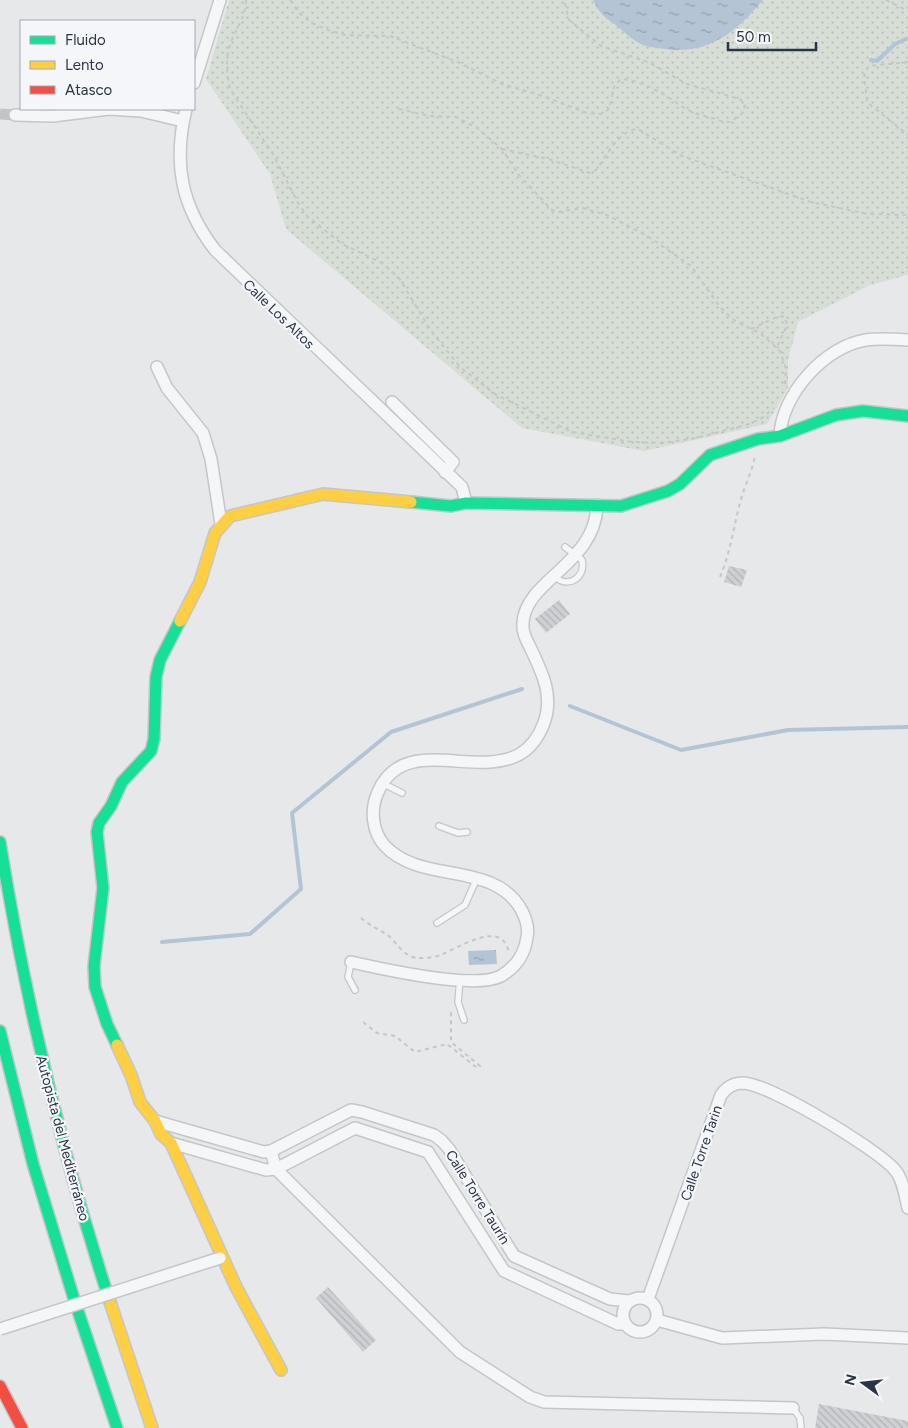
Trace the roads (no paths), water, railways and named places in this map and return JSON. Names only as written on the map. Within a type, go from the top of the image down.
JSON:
[{"type":"main road","points":[[281,1370],[251,1322],[220,1258],[171,1143],[161,1134],[155,1121],[140,1102],[94,987],[94,966],[103,888],[97,832],[99,823],[111,806],[122,782],[151,751],[154,739],[156,676],[160,660],[200,582],[216,533],[221,524],[230,516],[323,494],[451,506],[466,503],[621,506],[668,491],[680,484],[710,455],[758,439],[780,436],[836,415],[863,411],[908,416]]},
{"type":"main road","name":"Autopista del Mediterráneo","points":[[0,842],[35,1033],[59,1127],[97,1263],[152,1428]]},
{"type":"main road","points":[[0,1031],[33,1164],[74,1299],[117,1428]]},
{"type":"main road","points":[[0,1386],[22,1428]]},
{"type":"street","points":[[195,80],[220,0]]},
{"type":"street","points":[[16,115],[53,116],[101,110]]},
{"type":"street","points":[[125,110],[141,111],[183,122]]},
{"type":"street","name":"Calle Los Altos","points":[[186,110],[179,158],[181,179],[184,193],[199,230],[222,257],[462,487],[466,503]]},
{"type":"street","points":[[780,436],[780,425],[786,411],[799,386],[817,364],[839,349],[865,340],[908,340]]},
{"type":"street","points":[[157,366],[167,388],[203,433],[211,459],[221,524]]},
{"type":"street","points":[[392,402],[453,462],[445,472]]},
{"type":"street","points":[[351,962],[400,973],[483,981],[499,977],[514,966],[524,952],[528,936],[526,918],[513,897],[504,889],[477,878],[429,868],[404,859],[383,844],[378,837],[373,818],[375,800],[382,783],[395,769],[411,761],[421,759],[482,763],[505,760],[527,750],[540,734],[547,715],[548,695],[543,675],[523,632],[523,620],[534,595],[555,577],[586,542],[597,519],[597,505]]},
{"type":"street","name":"Calle Torre Tarin","points":[[648,1299],[721,1095],[732,1086],[740,1083],[753,1085],[806,1108],[887,1162],[899,1176],[908,1208]]},
{"type":"street","name":"Calle Torre Taurín","points":[[271,1151],[351,1110],[434,1135],[442,1140],[449,1149],[514,1256],[610,1299],[628,1301]]},
{"type":"street","points":[[155,1121],[264,1152],[271,1151],[276,1169],[460,1352],[530,1397],[544,1402],[792,1408]]},
{"type":"street","name":"Calle Torre Taurín","points":[[276,1169],[355,1128],[428,1152],[504,1271],[618,1324],[625,1324]]},
{"type":"street","points":[[171,1143],[266,1170],[276,1169]]},
{"type":"street","points":[[0,1329],[220,1258]]},
{"type":"street","points":[[636,1297],[648,1299],[656,1308],[657,1320],[645,1332],[636,1332],[625,1324],[622,1316],[624,1308],[628,1301],[636,1297]]},
{"type":"street","points":[[657,1320],[722,1338],[824,1334],[908,1338]]},
{"type":"lane","points":[[555,577],[565,582],[578,578],[583,565],[582,560],[565,547]]},
{"type":"lane","points":[[382,783],[402,794]]},
{"type":"lane","points":[[439,826],[458,833],[468,832]]},
{"type":"lane","points":[[437,923],[465,905],[477,878]]},
{"type":"lane","points":[[351,962],[348,977],[355,990]]},
{"type":"lane","points":[[460,979],[458,1002],[464,1020]]},
{"type":"lane","points":[[792,1408],[800,1418],[801,1428]]},
{"type":"water","points":[[593,0],[763,0],[742,22],[720,39],[708,45],[681,50],[652,47],[638,43],[603,15]]},
{"type":"water","points":[[496,950],[497,964],[469,965],[468,951]]},
{"type":"waterway","points":[[871,60],[877,61],[895,44],[908,38]]},
{"type":"waterway","points":[[162,942],[250,934],[301,889],[292,813],[391,732],[522,689]]},
{"type":"waterway","points":[[570,706],[681,750],[788,730],[908,727]]},
{"type":"tunnel","points":[[0,114],[15,115]]}]
